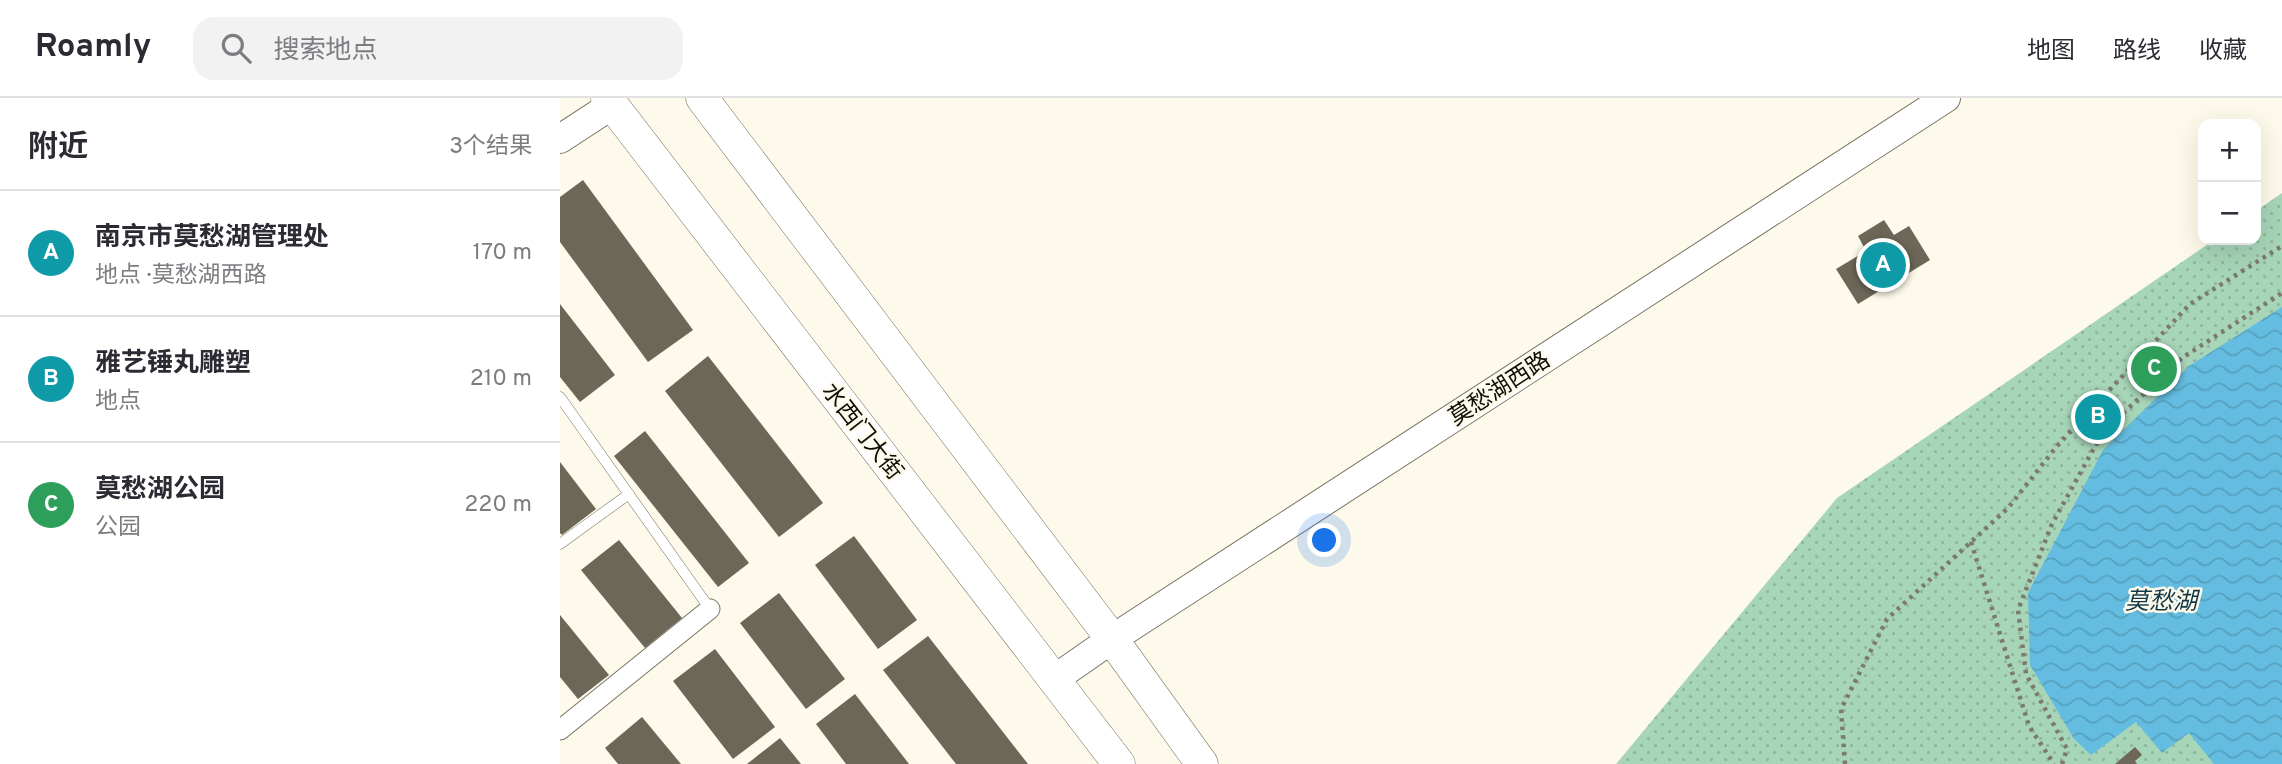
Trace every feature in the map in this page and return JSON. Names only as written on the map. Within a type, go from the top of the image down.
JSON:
[{"type":"main road","points":[[702,98],[1112,639],[1202,764]]},
{"type":"main road","name":"水西门大街","points":[[610,101],[1119,764]]},
{"type":"street","name":"莫愁湖西路","points":[[1054,680],[1112,639],[1946,98]]},
{"type":"street","points":[[560,139],[610,101]]},
{"type":"street","points":[[560,730],[710,609]]},
{"type":"lane","points":[[560,397],[710,609]]},
{"type":"lane","points":[[560,544],[629,494]]},
{"type":"path","points":[[1845,764],[1841,709],[1887,619],[2008,508],[2057,446],[2190,304],[2282,246]]},
{"type":"path","points":[[2062,764],[2067,749],[2026,674],[2018,610],[2052,524],[2103,432],[2182,358],[2282,293]]},
{"type":"path","points":[[1971,542],[2029,726],[2054,764]]},
{"type":"green space","points":[[2282,193],[2282,764],[1616,764],[1837,498],[2207,245],[2261,245],[2261,208]]},
{"type":"water","name":"莫愁湖","points":[[2282,307],[2282,764],[2214,764],[2189,733],[2162,753],[2136,722],[2091,755],[2074,739],[2030,665],[2028,593],[2103,450],[2189,366]]},
{"type":"building","points":[[583,180],[693,330],[648,362],[560,242],[560,197]]},
{"type":"building","points":[[1884,220],[1894,235],[1909,226],[1930,260],[1858,304],[1836,269],[1866,251],[1858,236]]},
{"type":"building","points":[[560,304],[615,375],[580,402],[560,377]]},
{"type":"building","points":[[708,356],[823,503],[779,537],[665,391]]},
{"type":"building","points":[[645,431],[749,563],[718,587],[614,456]]},
{"type":"building","points":[[560,462],[596,509],[562,535],[560,533]]},
{"type":"building","points":[[854,536],[917,620],[878,649],[815,565]]},
{"type":"building","points":[[619,540],[682,618],[645,648],[581,570]]},
{"type":"building","points":[[779,593],[845,679],[806,709],[740,623]]},
{"type":"building","points":[[560,615],[609,675],[578,699],[560,677]]},
{"type":"building","points":[[928,636],[1028,764],[956,764],[883,670]]},
{"type":"building","points":[[715,649],[775,727],[733,759],[673,681]]},
{"type":"building","points":[[855,694],[909,764],[846,764],[816,724]]},
{"type":"building","points":[[642,717],[681,764],[618,764],[605,748]]},
{"type":"building","points":[[780,738],[801,764],[747,764]]},
{"type":"building","points":[[2135,747],[2142,755],[2135,761],[2137,764],[2115,764]]},
{"type":"place","name":"南京市莫愁湖管理处","points":[[1883,265]]},
{"type":"place","name":"莫愁湖公园","points":[[2154,369]]},
{"type":"place","name":"雅艺·锤丸雕塑","points":[[2098,417]]}]
